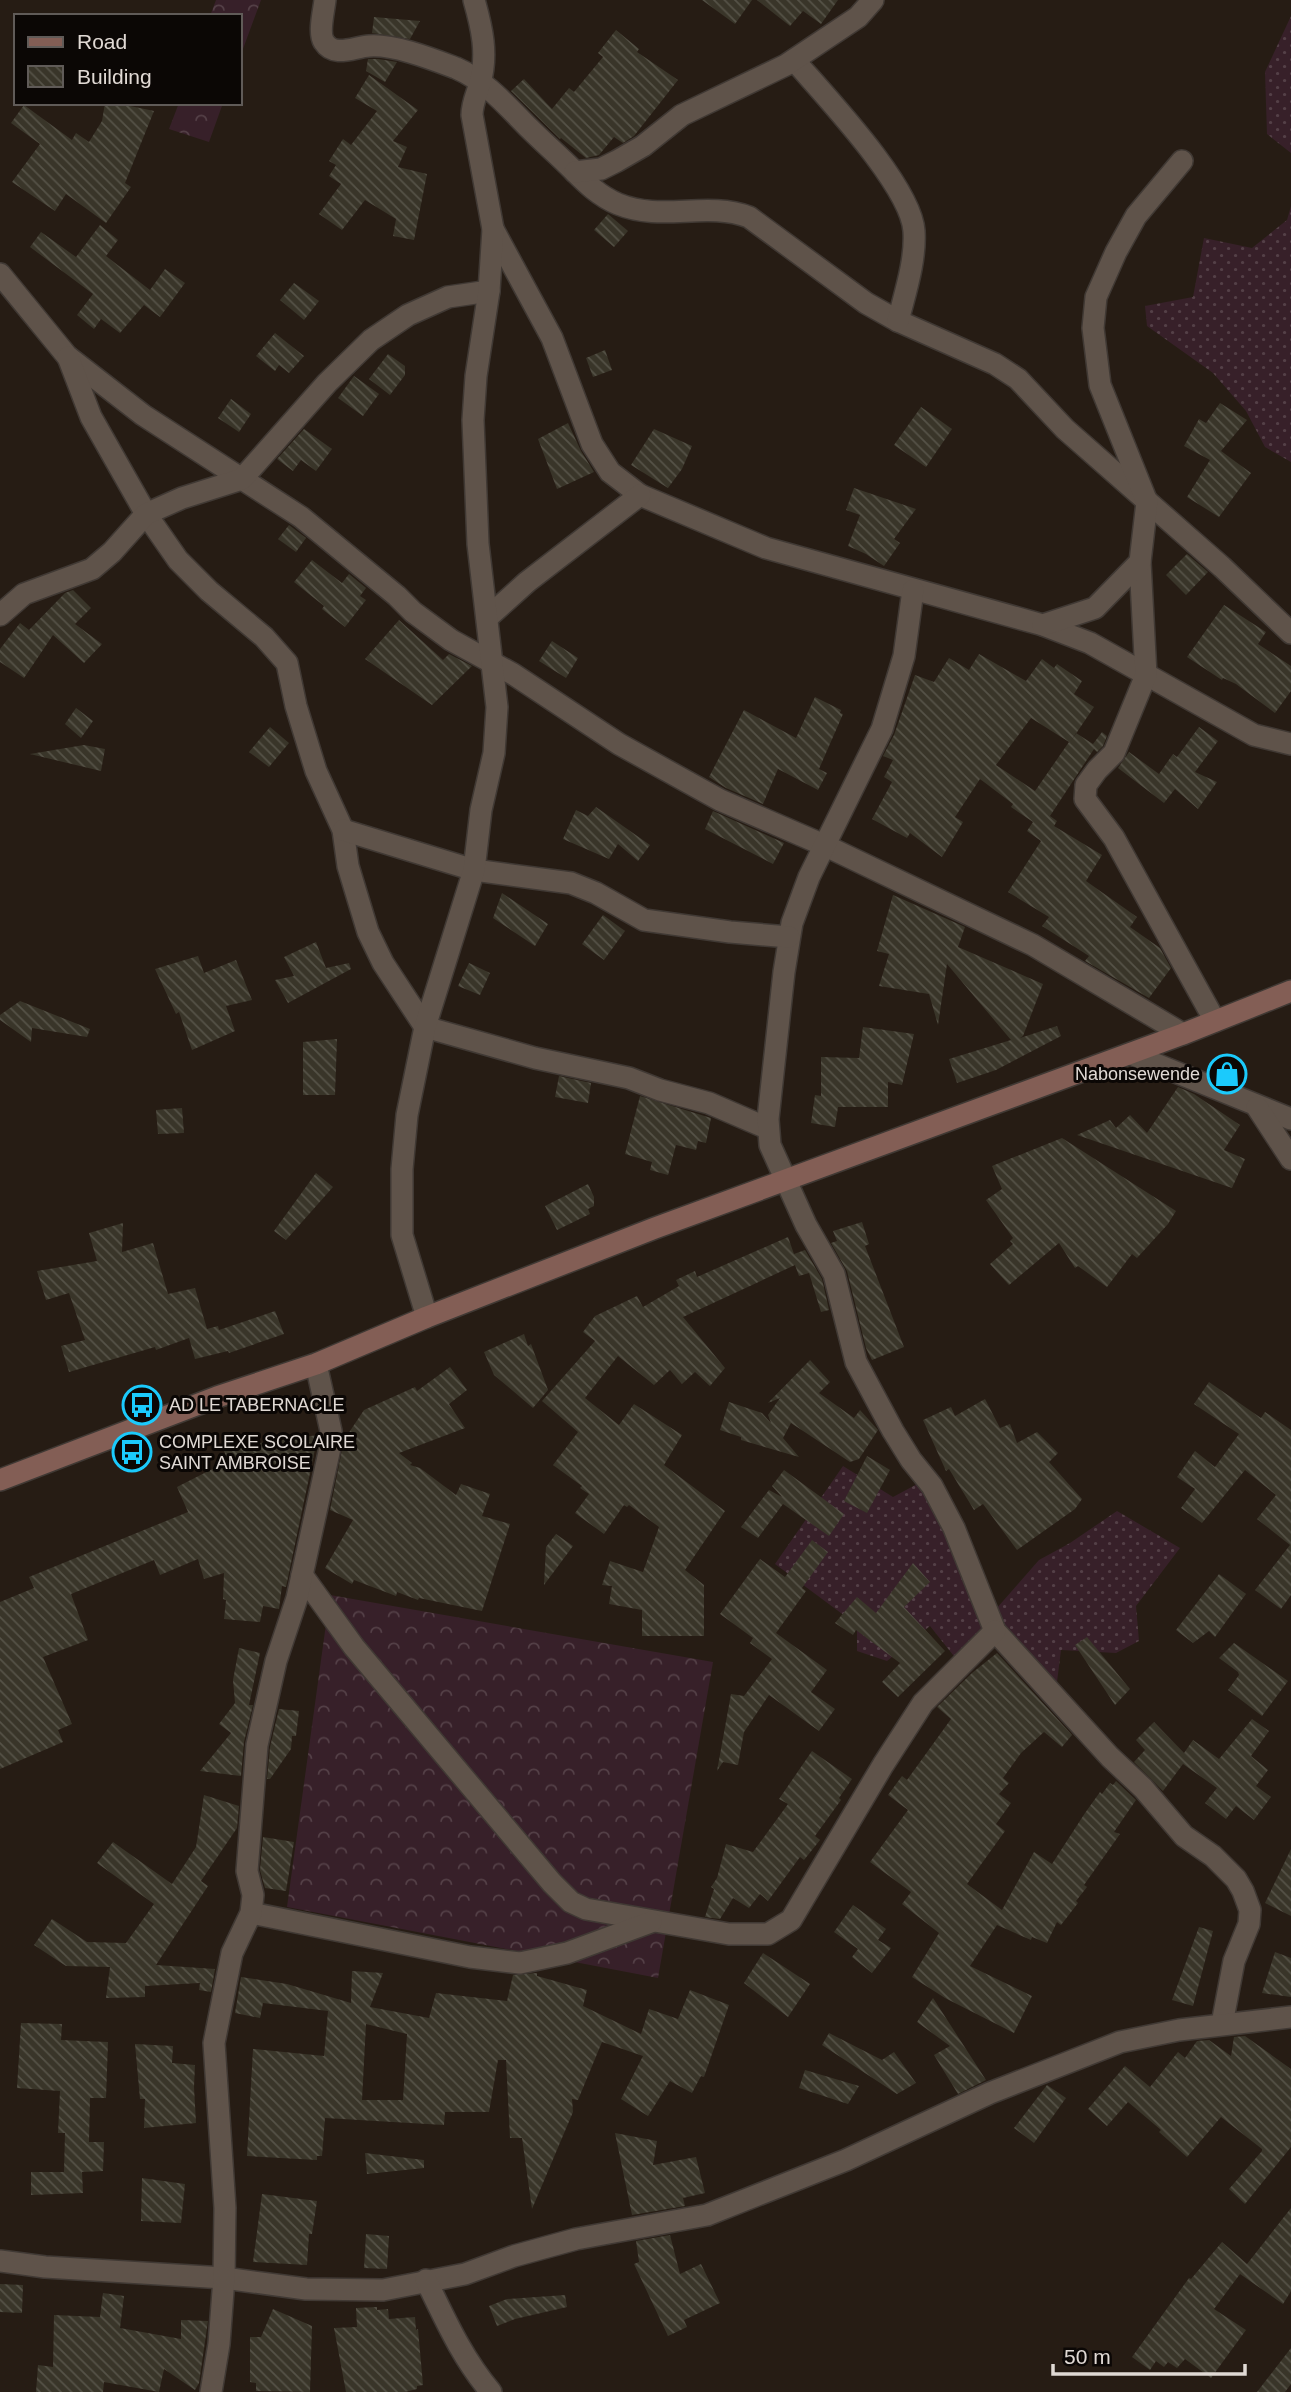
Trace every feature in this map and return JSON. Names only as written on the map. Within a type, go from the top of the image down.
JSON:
[{"type":"street","points":[[325,0],[322,36],[324,42],[332,48],[344,51],[381,46],[458,69],[480,82],[506,104],[600,195],[635,209],[664,214],[715,211],[735,212],[749,217],[846,289],[898,321],[995,364],[1018,379],[1065,429],[1291,633]]},
{"type":"street","points":[[427,1317],[402,1235],[402,1169],[407,1115],[425,1027],[474,870],[481,810],[494,753],[497,707],[478,544],[473,420],[476,376],[489,291],[493,229],[472,115],[472,105],[480,82],[484,40],[474,0]]},
{"type":"street","points":[[575,172],[601,169],[617,161],[643,146],[682,115],[794,60],[858,16],[873,0]]},
{"type":"street","points":[[794,60],[880,163],[912,216],[915,233],[911,266],[898,321]]},
{"type":"street","points":[[1182,161],[1136,216],[1116,251],[1096,297],[1093,328],[1100,386],[1147,502],[1140,562],[1146,675],[1114,753],[1086,785],[1086,799],[1114,838],[1215,1021]]},
{"type":"street","points":[[493,229],[551,338],[592,444],[610,472],[640,495],[766,548],[1043,625],[1090,643],[1254,734],[1291,744]]},
{"type":"street","points":[[0,274],[67,356],[144,415],[301,517],[413,612],[451,640],[513,674],[619,744],[709,794],[826,846],[1033,945],[1183,1034]]},
{"type":"street","points":[[0,615],[24,594],[92,569],[112,552],[146,514],[182,498],[242,479],[327,383],[371,340],[408,315],[448,296],[489,291]]},
{"type":"street","points":[[67,356],[91,417],[146,514],[178,560],[209,591],[264,637],[287,663],[296,705],[316,771],[343,830],[348,866],[368,932],[383,963],[425,1027],[535,1058],[629,1078],[660,1090],[709,1103],[767,1128]]},
{"type":"street","points":[[487,618],[527,582],[640,495]]},
{"type":"street","points":[[1043,625],[1095,608],[1140,562]]},
{"type":"street","points":[[913,590],[908,637],[882,729],[810,877],[789,937],[767,1128],[770,1145],[806,1225],[834,1274],[856,1362],[893,1431],[932,1486],[954,1528],[995,1631],[1110,1757],[1143,1788],[1184,1836],[1213,1856],[1236,1880],[1250,1910],[1249,1924],[1234,1961],[1222,2024]]},
{"type":"street","points":[[343,830],[474,870],[571,883],[596,893],[644,920],[789,937]]},
{"type":"street","points":[[0,1479],[217,1397],[316,1364],[427,1317],[786,1179],[1131,1054],[1291,991]]},
{"type":"street","points":[[1131,1054],[1291,1119]]},
{"type":"street","points":[[1257,1107],[1291,1159]]},
{"type":"street","points":[[211,2392],[219,2344],[225,2208],[214,2043],[232,1953],[251,1913],[253,1895],[247,1871],[257,1745],[276,1661],[297,1598],[327,1465],[331,1431],[316,1364]]},
{"type":"street","points":[[302,1575],[354,1647],[552,1883],[571,1902],[586,1909],[729,1934],[768,1934],[790,1920],[923,1703],[995,1631]]},
{"type":"street","points":[[251,1913],[470,1957],[520,1963],[567,1953],[652,1921]]},
{"type":"street","points":[[0,2261],[45,2267],[224,2278],[306,2289],[383,2290],[465,2274],[514,2256],[576,2239],[708,2216],[835,2165],[968,2103],[1120,2042],[1179,2030],[1291,2017]]},
{"type":"street","points":[[426,2280],[454,2339],[475,2374],[491,2392]]},
{"type":"green space","points":[[216,0],[261,0],[242,52],[242,14],[211,14]]},
{"type":"green space","points":[[1291,16],[1291,153],[1267,134],[1265,72]]},
{"type":"green space","points":[[178,105],[222,105],[209,142],[169,129]]},
{"type":"green space","points":[[1291,206],[1291,462],[1265,447],[1246,411],[1213,373],[1147,326],[1145,306],[1193,297],[1204,238],[1252,248],[1287,220]]},
{"type":"green space","points":[[843,1466],[893,1497],[919,1483],[949,1540],[988,1631],[957,1660],[930,1626],[887,1661],[857,1651],[857,1625],[775,1564]]},
{"type":"green space","points":[[1117,1511],[1180,1548],[1136,1606],[1139,1641],[1116,1653],[1061,1650],[1057,1682],[1021,1650],[996,1609],[1039,1560]]},
{"type":"green space","points":[[330,1595],[713,1662],[658,1978],[287,1907]]},
{"type":"building","points":[[702,0],[752,0],[735,24]]},
{"type":"building","points":[[757,0],[838,0],[821,24],[803,11],[790,26]]},
{"type":"building","points":[[374,17],[420,21],[410,39],[372,33]]},
{"type":"building","points":[[616,30],[639,49],[637,52],[678,80],[634,136],[623,143],[614,137],[599,155],[586,158],[560,139],[511,91],[524,79],[552,109],[569,88],[574,92],[603,57],[598,53]]},
{"type":"building","points":[[368,59],[397,62],[385,82],[366,71]]},
{"type":"building","points":[[369,75],[418,110],[393,141],[407,147],[398,167],[427,174],[414,240],[393,236],[396,219],[365,200],[342,230],[319,214],[341,184],[329,176],[336,165],[329,161],[343,139],[351,145],[377,111],[355,98]]},
{"type":"building","points":[[24,105],[72,140],[76,133],[89,142],[102,121],[105,105],[126,105],[154,111],[125,183],[131,187],[106,223],[66,194],[55,211],[12,182],[40,144],[11,123]]},
{"type":"building","points":[[608,214],[628,231],[614,247],[594,230]]},
{"type":"building","points":[[100,225],[118,240],[106,256],[150,290],[165,269],[185,283],[160,317],[144,305],[120,333],[101,319],[94,329],[77,315],[93,294],[30,247],[41,232],[76,257]]},
{"type":"building","points":[[294,283],[319,301],[304,320],[280,300]]},
{"type":"building","points":[[275,333],[304,356],[289,373],[279,365],[275,371],[256,356]]},
{"type":"building","points":[[605,350],[612,370],[593,377],[586,358]]},
{"type":"building","points":[[388,354],[405,366],[405,375],[390,395],[369,379]]},
{"type":"building","points":[[354,376],[379,394],[363,416],[338,398]]},
{"type":"building","points":[[231,399],[251,414],[239,432],[218,418]]},
{"type":"building","points":[[1220,403],[1247,420],[1221,451],[1251,473],[1219,517],[1187,497],[1210,460],[1184,446],[1199,419],[1206,423]]},
{"type":"building","points":[[921,407],[952,429],[926,467],[894,445]]},
{"type":"building","points":[[568,423],[594,472],[557,489],[538,439]]},
{"type":"building","points":[[304,429],[332,449],[316,471],[301,460],[293,471],[277,459]]},
{"type":"building","points":[[654,429],[692,446],[682,469],[668,488],[631,465]]},
{"type":"building","points":[[854,488],[916,509],[894,539],[900,543],[884,566],[848,546],[860,515],[846,510]]},
{"type":"building","points":[[289,525],[306,538],[296,552],[278,539]]},
{"type":"building","points":[[1187,554],[1208,572],[1186,595],[1166,575]]},
{"type":"building","points":[[312,560],[342,583],[349,574],[366,588],[360,596],[366,600],[345,627],[294,582]]},
{"type":"building","points":[[73,590],[91,608],[75,624],[102,644],[84,663],[53,635],[24,678],[0,662],[0,649],[20,623],[29,630],[65,593]]},
{"type":"building","points":[[1224,605],[1266,632],[1258,644],[1291,666],[1291,691],[1275,713],[1236,684],[1223,678],[1222,680],[1187,657]]},
{"type":"building","points":[[399,620],[443,660],[449,654],[472,666],[432,705],[365,659]]},
{"type":"building","points":[[552,641],[578,658],[566,678],[539,661]]},
{"type":"building","points":[[979,654],[1026,681],[1042,659],[1054,668],[1057,664],[1082,681],[1074,694],[1094,707],[1076,733],[1093,744],[1102,732],[1107,736],[1097,752],[1094,749],[1050,816],[1057,821],[1054,826],[1102,855],[1086,881],[1137,917],[1130,927],[1160,948],[1171,968],[1149,998],[1085,961],[1089,956],[1042,926],[1049,917],[1008,892],[1041,841],[1027,831],[1033,822],[1011,807],[1013,804],[980,779],[955,817],[963,822],[942,857],[910,833],[907,838],[872,819],[892,782],[884,777],[893,760],[883,756],[894,735],[915,675],[934,682],[949,658],[969,670]],"holes":[[[1031,718],[1069,742],[1035,791],[996,765]]]},
{"type":"building","points":[[815,697],[841,710],[840,713],[843,714],[819,769],[827,773],[818,790],[778,769],[763,804],[726,788],[709,777],[744,710],[796,738]]},
{"type":"building","points":[[76,708],[93,721],[81,738],[65,724]]},
{"type":"building","points":[[270,727],[289,743],[269,767],[249,752]]},
{"type":"building","points":[[1199,727],[1218,741],[1195,772],[1217,782],[1198,809],[1175,789],[1164,803],[1118,768],[1129,752],[1159,774],[1173,754],[1177,757]]},
{"type":"building","points":[[84,745],[105,749],[101,771],[30,754]]},
{"type":"building","points":[[596,807],[650,845],[638,861],[618,844],[609,859],[563,839],[576,810],[588,816]]},
{"type":"building","points":[[713,811],[784,843],[773,864],[705,829]]},
{"type":"building","points":[[502,893],[548,924],[535,946],[493,918]]},
{"type":"building","points":[[893,895],[965,927],[958,947],[1043,984],[1020,1038],[1057,1026],[1061,1036],[996,1070],[957,1083],[949,1059],[1011,1040],[947,964],[938,1025],[929,994],[879,986],[889,954],[877,951]]},
{"type":"building","points":[[603,915],[625,931],[604,960],[582,944]]},
{"type":"building","points":[[316,942],[326,968],[349,963],[351,969],[288,1003],[275,980],[294,976],[284,957]]},
{"type":"building","points":[[198,956],[204,973],[236,960],[252,1000],[226,1006],[235,1031],[192,1050],[179,1012],[176,1014],[155,969]]},
{"type":"building","points":[[469,963],[490,973],[480,995],[458,986]]},
{"type":"building","points":[[20,1001],[90,1029],[87,1037],[32,1028],[31,1042],[0,1020],[0,1015]]},
{"type":"building","points":[[863,1027],[914,1034],[902,1085],[888,1082],[888,1107],[838,1107],[835,1127],[811,1123],[815,1095],[821,1096],[821,1057],[859,1058]]},
{"type":"building","points":[[337,1039],[335,1095],[303,1095],[303,1042]]},
{"type":"building","points":[[559,1076],[591,1083],[588,1103],[555,1097]]},
{"type":"building","points":[[1178,1087],[1194,1094],[1240,1125],[1224,1150],[1245,1159],[1232,1188],[1077,1135],[1110,1120],[1116,1128],[1130,1115],[1147,1133]]},
{"type":"building","points":[[640,1096],[711,1118],[706,1143],[698,1141],[696,1150],[676,1145],[668,1175],[650,1170],[652,1162],[625,1154]]},
{"type":"building","points":[[182,1108],[184,1133],[158,1134],[156,1110]]},
{"type":"building","points":[[1062,1138],[1176,1211],[1168,1224],[1137,1258],[1132,1254],[1107,1287],[1078,1266],[1075,1268],[1059,1243],[1009,1285],[990,1264],[1013,1244],[1010,1241],[1013,1238],[986,1200],[1002,1189],[992,1166]]},
{"type":"building","points":[[316,1173],[333,1187],[286,1240],[274,1231]]},
{"type":"building","points":[[588,1184],[594,1197],[594,1206],[588,1209],[590,1214],[557,1230],[545,1206]]},
{"type":"building","points":[[862,1222],[869,1244],[865,1246],[904,1347],[872,1360],[866,1348],[847,1271],[831,1243],[837,1241],[833,1231]]},
{"type":"building","points":[[123,1223],[122,1252],[153,1243],[168,1294],[195,1288],[207,1329],[218,1326],[219,1330],[275,1311],[284,1334],[229,1353],[228,1351],[195,1359],[189,1338],[156,1350],[155,1347],[69,1372],[61,1346],[85,1340],[69,1293],[46,1300],[37,1271],[97,1261],[89,1233]]},
{"type":"building","points":[[788,1237],[794,1254],[805,1250],[822,1279],[829,1310],[821,1312],[809,1273],[799,1276],[795,1265],[683,1317],[725,1368],[710,1386],[695,1372],[682,1384],[670,1370],[654,1385],[618,1356],[585,1398],[619,1425],[634,1404],[682,1435],[664,1465],[725,1511],[685,1570],[704,1585],[704,1636],[642,1636],[642,1610],[609,1604],[612,1586],[602,1585],[610,1561],[643,1572],[659,1527],[629,1505],[624,1505],[604,1534],[575,1513],[589,1494],[553,1465],[578,1432],[542,1401],[595,1341],[583,1332],[595,1316],[637,1296],[643,1307],[679,1286],[676,1280],[695,1271],[697,1277]]},
{"type":"building","points":[[524,1334],[528,1346],[531,1344],[548,1390],[533,1408],[494,1375],[484,1352]]},
{"type":"building","points":[[810,1360],[830,1382],[819,1393],[854,1418],[860,1410],[878,1430],[859,1459],[850,1462],[791,1423],[783,1438],[799,1457],[741,1440],[741,1437],[720,1430],[729,1402],[762,1413],[771,1423],[768,1415],[780,1398],[768,1403]]},
{"type":"building","points":[[450,1367],[467,1390],[449,1404],[465,1428],[399,1453],[412,1463],[410,1465],[420,1468],[456,1495],[461,1484],[490,1494],[482,1516],[510,1524],[482,1611],[419,1598],[418,1600],[397,1592],[396,1596],[354,1580],[352,1584],[325,1568],[353,1520],[330,1510],[344,1440],[364,1410],[415,1387],[417,1391]]},
{"type":"building","points":[[1209,1382],[1261,1418],[1265,1412],[1291,1430],[1291,1595],[1281,1609],[1255,1590],[1290,1545],[1257,1519],[1276,1495],[1245,1470],[1202,1523],[1181,1508],[1195,1489],[1177,1477],[1195,1451],[1215,1467],[1239,1434],[1194,1404]]},
{"type":"building","points":[[985,1399],[1000,1428],[1010,1424],[1017,1443],[1037,1432],[1058,1453],[1049,1462],[1082,1499],[1075,1509],[1017,1550],[983,1504],[974,1510],[949,1469],[946,1471],[923,1420],[951,1407],[955,1416]]},
{"type":"building","points":[[318,1435],[286,1587],[282,1586],[279,1609],[263,1606],[260,1622],[224,1619],[224,1573],[204,1579],[198,1559],[160,1575],[154,1560],[71,1594],[88,1640],[43,1657],[72,1724],[58,1730],[63,1742],[0,1769],[0,1602],[34,1588],[29,1577],[188,1512],[177,1487],[228,1461],[223,1448]]},
{"type":"building","points":[[867,1456],[890,1470],[867,1513],[844,1501]]},
{"type":"building","points":[[784,1470],[844,1514],[829,1536],[783,1504],[758,1538],[741,1527],[769,1490],[782,1497],[772,1486]]},
{"type":"building","points":[[556,1534],[573,1546],[544,1585],[546,1547]]},
{"type":"building","points":[[812,1540],[828,1552],[802,1588],[806,1591],[776,1633],[827,1670],[811,1692],[835,1709],[819,1731],[769,1695],[744,1732],[738,1765],[723,1762],[717,1771],[731,1694],[744,1696],[772,1659],[750,1643],[753,1638],[720,1614],[760,1559],[785,1577]]},
{"type":"building","points":[[913,1563],[930,1582],[904,1607],[945,1651],[898,1697],[882,1682],[900,1663],[856,1630],[853,1635],[835,1623],[857,1597],[876,1613]]},
{"type":"building","points":[[1219,1574],[1246,1594],[1215,1637],[1209,1631],[1193,1643],[1176,1630]]},
{"type":"building","points":[[1087,1637],[1130,1689],[1115,1705],[1075,1645]]},
{"type":"building","points":[[1234,1643],[1288,1681],[1262,1716],[1228,1690],[1239,1675],[1219,1658]]},
{"type":"building","points":[[239,1648],[260,1653],[249,1705],[253,1705],[244,1742],[241,1776],[200,1771],[231,1733],[219,1724],[235,1703],[233,1680]]},
{"type":"building","points":[[997,1653],[1072,1735],[1062,1747],[1044,1732],[1021,1753],[1003,1778],[1009,1783],[999,1794],[1011,1803],[996,1824],[1005,1831],[967,1884],[1002,1910],[1034,1852],[1052,1864],[1100,1792],[1102,1794],[1110,1783],[1113,1785],[1116,1781],[1136,1800],[1114,1832],[1120,1834],[1084,1885],[1087,1887],[1076,1901],[1078,1903],[1061,1925],[1057,1922],[1047,1943],[1032,1937],[1031,1940],[997,1925],[970,1966],[1032,1996],[1014,2033],[945,1998],[912,1977],[939,1933],[902,1904],[911,1892],[870,1862],[908,1810],[888,1795],[902,1776],[907,1780],[951,1719],[937,1707]]},
{"type":"building","points":[[279,1709],[299,1711],[296,1736],[292,1736],[291,1749],[270,1779],[267,1779],[270,1747]]},
{"type":"building","points":[[1252,1719],[1269,1731],[1251,1756],[1268,1770],[1256,1786],[1271,1797],[1254,1820],[1236,1806],[1226,1819],[1205,1803],[1217,1788],[1183,1764],[1163,1791],[1134,1762],[1145,1750],[1136,1740],[1154,1722],[1184,1753],[1193,1740],[1219,1759]]},
{"type":"building","points":[[812,1751],[852,1779],[839,1798],[841,1800],[815,1836],[820,1840],[804,1860],[800,1857],[768,1901],[760,1894],[749,1908],[733,1898],[720,1919],[705,1917],[714,1889],[711,1887],[717,1878],[726,1844],[753,1852],[788,1804],[779,1799]]},
{"type":"building","points":[[204,1795],[239,1806],[237,1828],[201,1881],[208,1886],[156,1965],[215,1969],[211,1992],[199,1990],[200,1983],[145,1986],[145,1997],[106,1998],[110,1967],[66,1966],[34,1945],[52,1919],[87,1942],[126,1943],[154,1904],[97,1863],[113,1842],[172,1884],[196,1847]]},
{"type":"building","points":[[263,1837],[294,1842],[286,1891],[265,1888],[260,1870]]},
{"type":"building","points":[[1291,1849],[1291,1916],[1265,1903]]},
{"type":"building","points":[[853,1905],[886,1929],[878,1940],[891,1948],[872,1973],[852,1957],[858,1949],[834,1932]]},
{"type":"building","points":[[1199,1927],[1213,1931],[1193,2006],[1172,2000]]},
{"type":"building","points":[[1275,1952],[1291,1958],[1291,1997],[1262,1993]]},
{"type":"building","points":[[763,1953],[810,1984],[788,2017],[744,1983]]},
{"type":"building","points":[[352,1971],[383,1973],[370,2007],[429,2018],[436,1993],[507,2001],[513,1975],[537,1973],[537,1976],[587,1990],[583,2006],[641,2034],[649,2009],[678,2019],[690,1990],[729,2005],[704,2077],[701,2076],[692,2093],[670,2081],[648,2116],[621,2099],[643,2056],[602,2042],[578,2100],[572,2099],[573,2112],[532,2209],[522,2138],[510,2138],[506,2060],[498,2060],[489,2112],[445,2112],[444,2125],[325,2118],[322,2156],[317,2156],[317,2160],[247,2156],[253,2049],[324,2056],[328,2011],[263,2003],[260,2018],[235,2013],[241,1977],[287,1984],[351,2003]],"holes":[[[366,2024],[407,2034],[403,2100],[362,2100]]]},
{"type":"building","points":[[933,1998],[986,2080],[958,2094],[934,2055],[950,2046],[917,2022]]},
{"type":"building","points":[[21,2023],[62,2024],[61,2040],[108,2042],[106,2098],[90,2098],[89,2142],[104,2142],[103,2171],[82,2172],[83,2193],[31,2195],[31,2172],[64,2172],[65,2133],[58,2133],[60,2091],[17,2088]]},
{"type":"building","points":[[829,2033],[882,2060],[894,2052],[916,2083],[897,2094],[822,2045]]},
{"type":"building","points":[[1245,2036],[1291,2069],[1291,2147],[1245,2204],[1229,2189],[1262,2149],[1221,2117],[1187,2157],[1128,2102],[1107,2126],[1088,2109],[1125,2066],[1150,2087],[1178,2052],[1185,2058],[1197,2041],[1209,2040],[1231,2056],[1234,2037]]},
{"type":"building","points":[[135,2044],[173,2046],[172,2063],[195,2065],[196,2123],[144,2128],[145,2099],[140,2099]]},
{"type":"building","points":[[805,2070],[859,2086],[848,2104],[799,2088]]},
{"type":"building","points":[[1047,2085],[1066,2098],[1034,2143],[1014,2128]]},
{"type":"building","points":[[615,2133],[657,2141],[653,2165],[696,2157],[705,2193],[683,2198],[685,2206],[632,2215]]},
{"type":"building","points":[[365,2153],[424,2160],[424,2168],[367,2174]]},
{"type":"building","points":[[142,2178],[185,2184],[181,2223],[141,2221]]},
{"type":"building","points":[[262,2194],[317,2201],[312,2234],[309,2234],[307,2265],[253,2262]]},
{"type":"building","points":[[1291,2208],[1291,2291],[1283,2304],[1240,2274],[1214,2309],[1246,2330],[1211,2378],[1185,2359],[1177,2368],[1168,2362],[1164,2367],[1156,2361],[1150,2370],[1132,2357],[1189,2278],[1191,2279],[1222,2242],[1247,2264]]},
{"type":"building","points":[[366,2234],[389,2236],[387,2269],[364,2268]]},
{"type":"building","points":[[670,2235],[680,2274],[701,2264],[720,2303],[684,2320],[687,2327],[668,2336],[634,2264],[639,2262],[636,2241]]},
{"type":"building","points":[[0,2284],[23,2285],[22,2313],[0,2312]]},
{"type":"building","points":[[103,2293],[124,2296],[120,2328],[181,2339],[181,2320],[208,2321],[199,2383],[195,2390],[164,2369],[159,2392],[104,2382],[103,2392],[36,2392],[38,2365],[53,2367],[54,2315],[100,2317]]},
{"type":"building","points":[[565,2295],[567,2307],[497,2326],[489,2306],[507,2299]]},
{"type":"building","points":[[377,2307],[377,2310],[388,2309],[389,2319],[415,2317],[423,2385],[417,2386],[417,2389],[405,2392],[346,2392],[334,2328],[357,2327],[356,2308]]},
{"type":"building","points":[[273,2309],[312,2326],[310,2392],[256,2391],[256,2383],[250,2382],[250,2337],[261,2337]]},
{"type":"building","points":[[1291,2348],[1291,2384],[1285,2392],[1257,2392]]},
{"type":"place","name":"Nabonsewende","points":[[1227,1074]]},
{"type":"place","name":"AD LE TABERNACLE","points":[[142,1405]]},
{"type":"place","name":"COMPLEXE SCOLAIRE SAINT AMBROISE","points":[[132,1452]]}]
